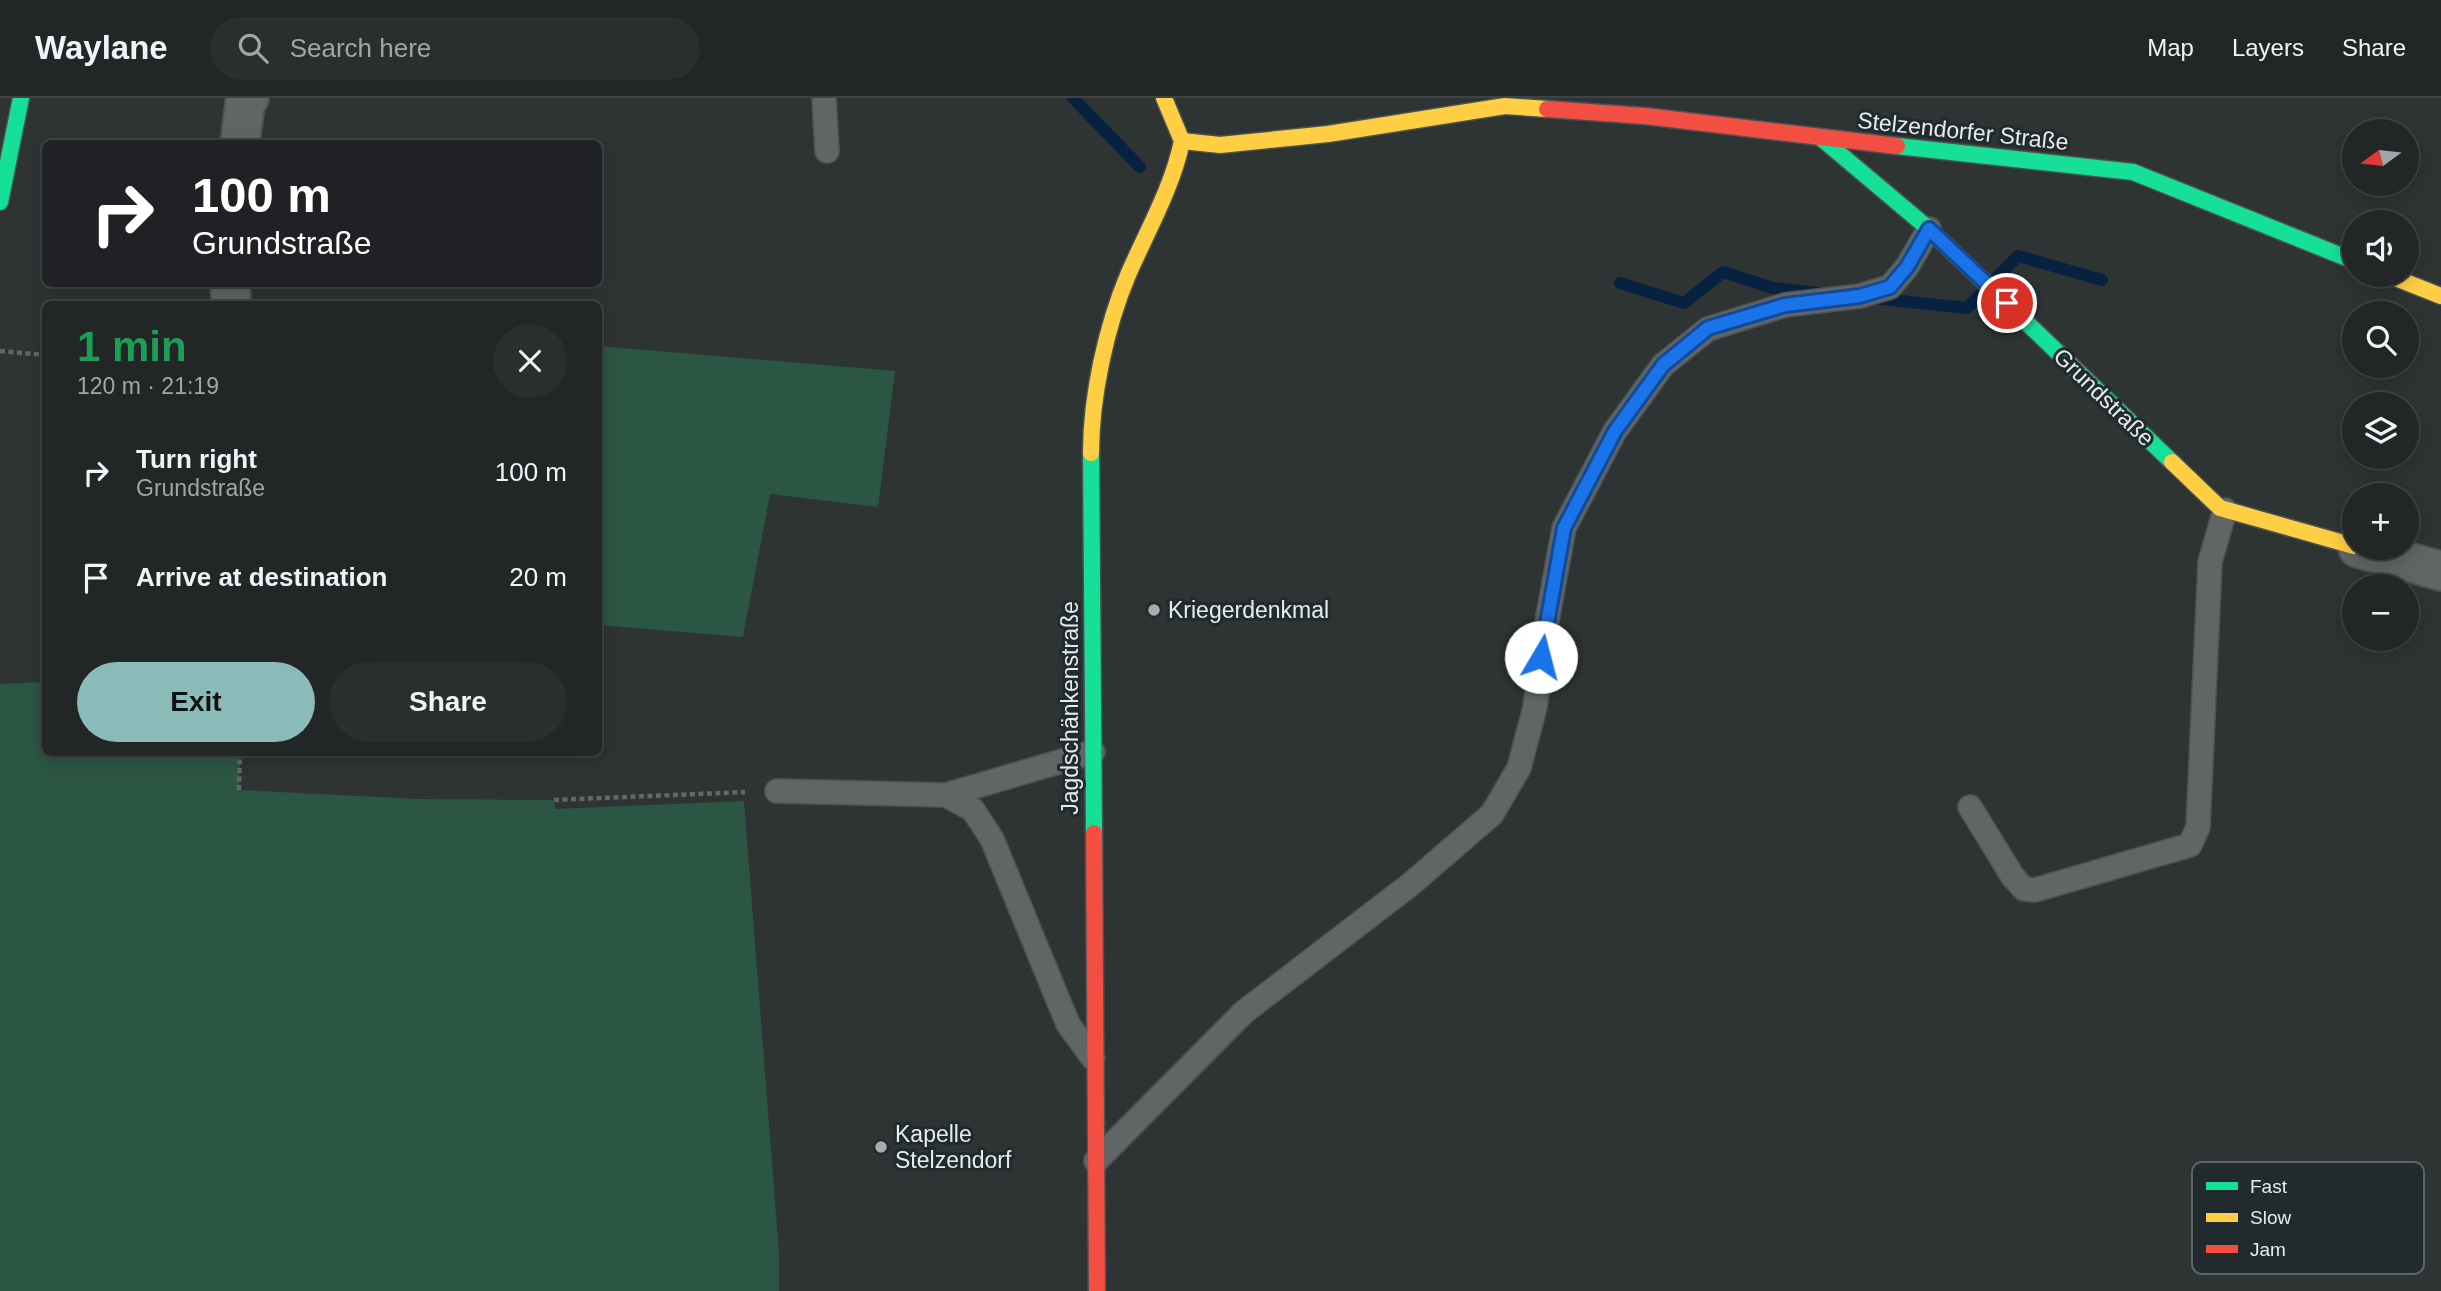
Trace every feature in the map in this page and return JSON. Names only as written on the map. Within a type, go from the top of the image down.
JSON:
[{"type":"street","points":[[0,202],[21,98]]},
{"type":"street","points":[[240,140],[248,98]]},
{"type":"street","points":[[1164,98],[1182,141]]},
{"type":"street","name":"Stelzendorfer Straße","points":[[1182,141],[1220,145],[1328,134],[1506,102],[2133,172],[2342,256]]},
{"type":"street","name":"Grundstraße","points":[[1821,138],[1929,229],[2220,508],[2342,543]]},
{"type":"street","name":"Jagdschänkenstraße","points":[[1097,1291],[1091,442],[1102,354],[1127,278],[1162,202],[1182,141]]},
{"type":"street","points":[[2418,287],[2441,296]]},
{"type":"street","name":"Grundstraße","points":[[2400,560],[2441,572]]},
{"type":"lane","points":[[824,98],[827,152]]},
{"type":"lane","points":[[1096,1161],[1244,1012],[1411,884],[1492,814],[1519,768],[1535,707],[1545,632],[1564,528],[1615,431],[1663,365],[1708,328],[1785,305],[1860,296],[1890,287],[1907,267],[1929,229]]},
{"type":"lane","points":[[1970,807],[2013,877],[2024,889],[2035,890],[2190,845],[2198,827],[2210,562],[2225,510]]},
{"type":"lane","points":[[777,790],[946,795],[1093,752]]},
{"type":"lane","points":[[946,795],[972,810],[992,839],[1068,1024],[1095,1060]]},
{"type":"path","points":[[0,351],[42,355]]},
{"type":"path","points":[[239,790],[240,756]]},
{"type":"path","points":[[554,800],[777,790]]},
{"type":"green space","points":[[602,346],[895,371],[878,507],[770,494],[743,637],[602,625]]},
{"type":"green space","points":[[42,682],[42,756],[240,756],[239,790],[419,799],[554,800],[555,809],[744,801],[779,1253],[779,1291],[0,1291],[0,684]]},
{"type":"waterway","points":[[1073,98],[1140,167]]},
{"type":"waterway","points":[[1872,298],[1967,308],[2018,256],[2102,280]]},
{"type":"waterway","points":[[1620,283],[1684,303],[1723,272],[1773,288],[1819,293]]},
{"type":"traffic: fast","points":[[0,202],[21,98]]},
{"type":"traffic: fast","points":[[1821,138],[1929,229],[2172,462]]},
{"type":"traffic: fast","points":[[1897,146],[2133,172],[2342,256]]},
{"type":"traffic: fast","points":[[1091,453],[1094,833]]},
{"type":"traffic: slow","points":[[1164,98],[1182,141]]},
{"type":"traffic: slow","points":[[1182,141],[1220,145],[1328,134],[1505,106],[1547,109]]},
{"type":"traffic: slow","points":[[1091,453],[1097,386],[1113,317],[1128,275],[1166,193],[1182,141]]},
{"type":"traffic: slow","points":[[2418,287],[2441,296]]},
{"type":"traffic: slow","points":[[2172,462],[2220,508],[2342,543]]},
{"type":"traffic: jam","points":[[1547,109],[1645,116],[1897,146]]},
{"type":"traffic: jam","points":[[1094,833],[1097,1291]]},
{"type":"place","name":"Kriegerdenkmal","points":[[1154,610]]},
{"type":"place","name":"Kapelle Stelzendorf","points":[[881,1147]]},
{"type":"route","points":[[1541,657],[1564,528],[1615,431],[1663,365],[1708,328],[1785,305],[1860,296],[1890,287],[1907,267],[1929,229],[2007,303]]}]
